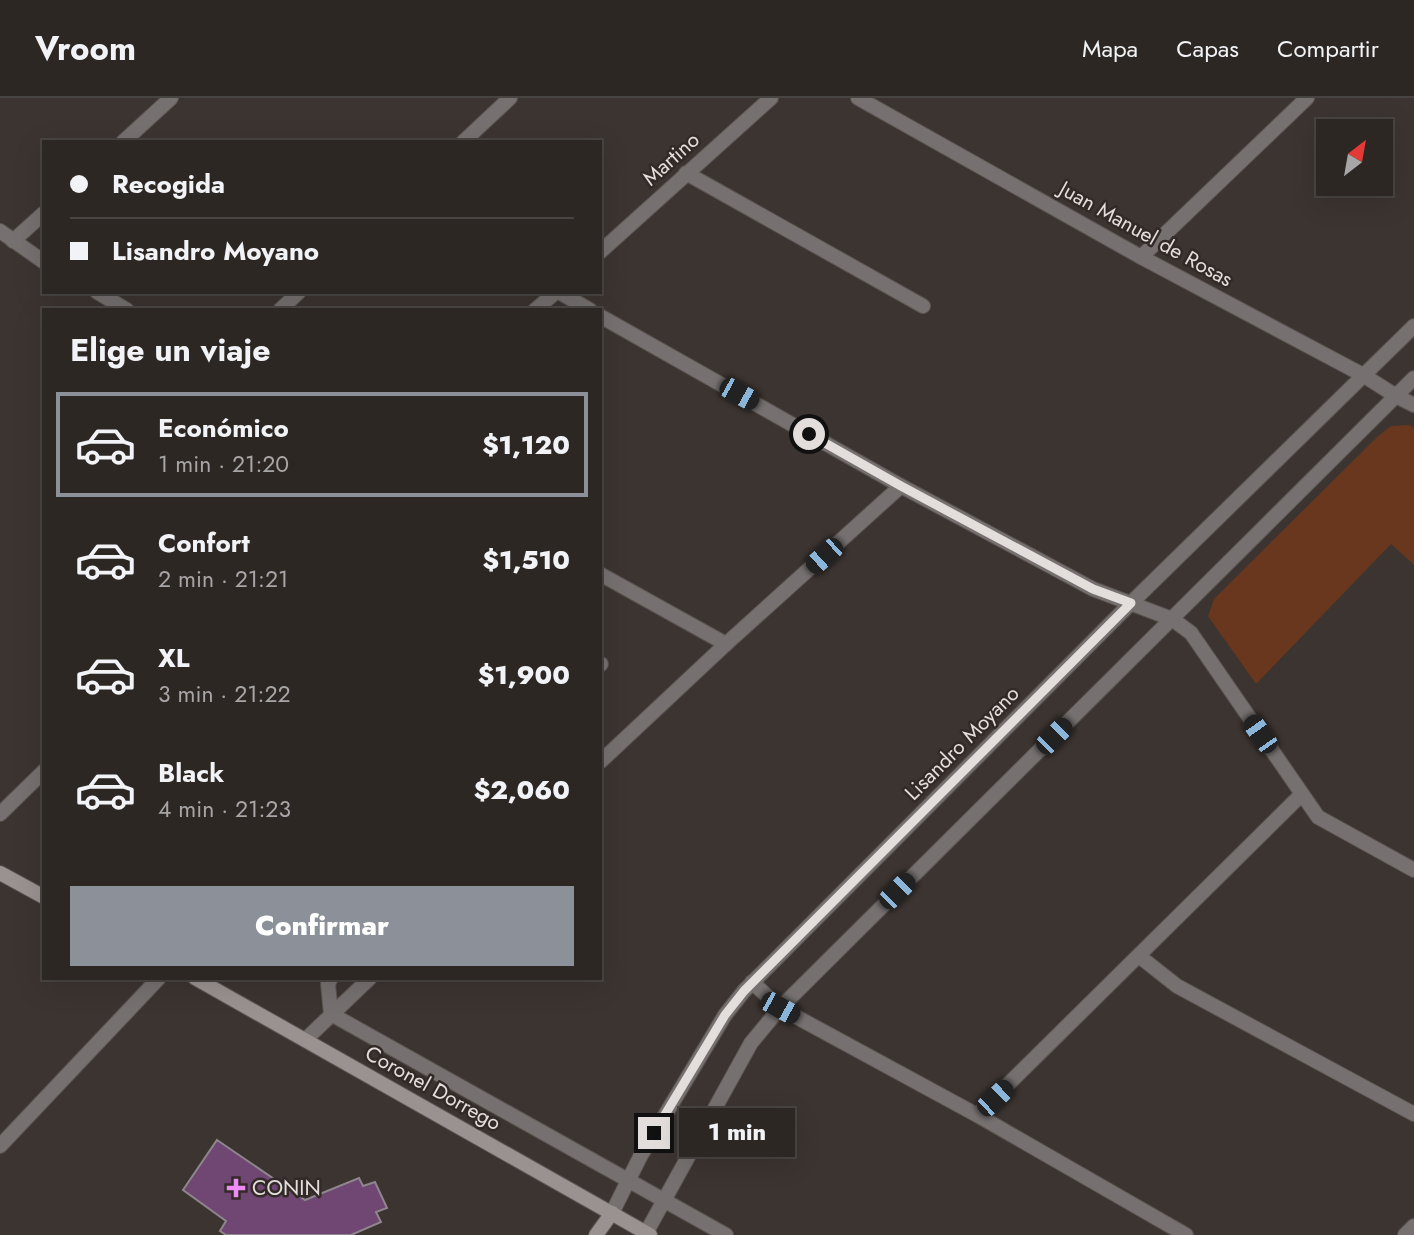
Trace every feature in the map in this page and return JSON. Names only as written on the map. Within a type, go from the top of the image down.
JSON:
[{"type":"street","points":[[124,140],[171,98]]},
{"type":"street","points":[[465,140],[510,98]]},
{"type":"street","name":"Martino","points":[[602,249],[771,98]]},
{"type":"street","name":"Juan Manuel de Rosas","points":[[858,98],[1141,257],[1414,405]]},
{"type":"street","points":[[1141,257],[1307,98]]},
{"type":"street","points":[[686,173],[923,306]]},
{"type":"street","points":[[13,241],[42,215]]},
{"type":"street","points":[[0,231],[42,261]]},
{"type":"street","points":[[100,294],[124,308]]},
{"type":"street","points":[[282,308],[297,294]]},
{"type":"street","points":[[537,308],[555,294]]},
{"type":"street","points":[[561,294],[586,308]]},
{"type":"street","points":[[602,317],[901,486],[1093,589],[1172,619],[1191,633],[1318,817],[1414,870]]},
{"type":"street","name":"Lisandro Moyano","points":[[596,1235],[612,1213],[640,1157],[725,1015],[752,982],[1131,603],[1414,326]]},
{"type":"street","points":[[647,1234],[663,1200],[751,1043],[780,1008],[1414,378]]},
{"type":"street","points":[[602,760],[901,486]]},
{"type":"street","points":[[602,575],[726,644]]},
{"type":"street","points":[[0,814],[42,773]]},
{"type":"street","points":[[977,1115],[1302,794]]},
{"type":"street","points":[[0,873],[42,896]]},
{"type":"street","points":[[1139,956],[1177,986],[1414,1114]]},
{"type":"street","points":[[0,1146],[157,980]]},
{"type":"street","name":"Coronel Dorrego","points":[[199,980],[647,1234]]},
{"type":"street","points":[[330,980],[328,984],[331,1014]]},
{"type":"street","points":[[305,1040],[368,980]]},
{"type":"street","points":[[752,982],[780,1008],[977,1115],[1186,1235]]},
{"type":"street","points":[[331,1014],[726,1235]]},
{"type":"street","points":[[1405,1235],[1414,1226]]},
{"type":"shaded area","points":[[1409,425],[1414,428],[1414,565],[1391,544],[1256,684],[1208,616],[1214,599],[1378,436],[1391,426]]},
{"type":"building","name":"CONIN","points":[[217,1140],[305,1200],[359,1178],[363,1186],[375,1182],[387,1208],[376,1212],[381,1222],[351,1235],[226,1235],[220,1231],[226,1221],[183,1190]]},
{"type":"place","name":"CONIN","points":[[236,1188]]},
{"type":"route","points":[[654,1133],[725,1015],[744,991],[1131,603],[1093,589],[809,434]]}]
